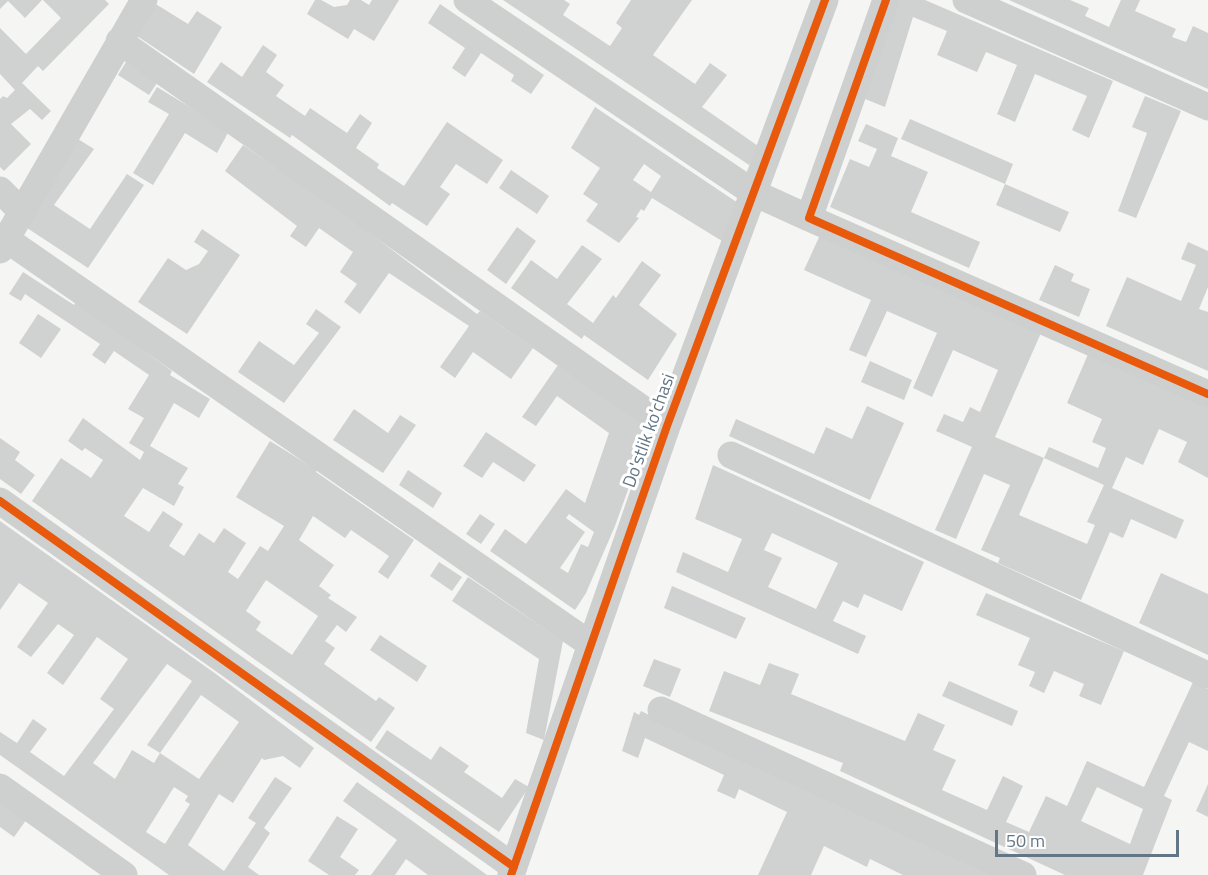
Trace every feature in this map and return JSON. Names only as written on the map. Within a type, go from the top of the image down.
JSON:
[{"type":"street","points":[[467,0],[754,193],[1208,394]]},
{"type":"street","name":"Do'stlik ko'chasi","points":[[512,871],[667,426],[825,0]]},
{"type":"street","points":[[809,218],[885,0]]},
{"type":"street","points":[[966,0],[1208,107]]},
{"type":"street","points":[[139,3],[3,244],[590,645]]},
{"type":"street","points":[[119,41],[667,426]]},
{"type":"street","points":[[0,190],[21,211]]},
{"type":"street","points":[[731,455],[1208,675]]},
{"type":"street","points":[[0,501],[512,871]]},
{"type":"street","points":[[661,710],[1023,875]]},
{"type":"street","points":[[0,787],[124,875]]},
{"type":"building","points":[[0,0],[42,0],[25,18],[8,1],[0,9]]},
{"type":"building","points":[[43,0],[105,0],[109,4],[43,71],[38,66],[22,83],[51,111],[42,120],[30,109],[11,124],[31,144],[4,171],[0,167],[0,99],[3,96],[7,98],[15,90],[0,74],[0,28],[26,54],[61,18]]},
{"type":"building","points":[[315,0],[321,0],[334,7],[347,5],[350,0],[361,0],[369,5],[372,0],[399,0],[374,41],[354,29],[348,39],[307,14]]},
{"type":"building","points":[[503,0],[564,0],[570,4],[563,15],[610,46],[622,28],[616,23],[631,0],[692,0],[653,55],[695,84],[710,63],[727,75],[702,107],[761,148],[749,165]]},
{"type":"building","points":[[895,0],[925,0],[1113,81],[1089,138],[1072,130],[1087,96],[1035,74],[1015,122],[997,114],[1017,65],[986,52],[977,72],[937,55],[947,31],[913,17],[885,107],[865,99]]},
{"type":"building","points":[[1009,0],[1070,0],[1089,8],[1085,16],[1109,27],[1121,0],[1140,0],[1135,11],[1176,29],[1172,37],[1186,42],[1193,26],[1208,33],[1208,89]]},
{"type":"building","points":[[154,3],[188,24],[197,11],[222,27],[194,74],[134,34]]},
{"type":"building","points":[[440,4],[544,75],[531,94],[511,81],[514,75],[481,53],[465,77],[452,68],[465,48],[428,23]]},
{"type":"building","points":[[263,45],[277,55],[266,72],[284,85],[276,96],[305,116],[310,108],[347,133],[360,114],[372,123],[356,148],[379,164],[377,168],[404,186],[447,122],[503,160],[487,184],[456,164],[440,187],[450,194],[427,226],[392,203],[390,206],[292,135],[290,138],[207,82],[221,62],[242,77]]},
{"type":"building","points":[[126,62],[157,83],[149,95],[118,75]]},
{"type":"building","points":[[157,87],[229,131],[217,153],[185,133],[153,185],[133,173],[169,114],[148,102]]},
{"type":"building","points":[[1145,96],[1181,111],[1136,218],[1118,211],[1147,133],[1132,127]]},
{"type":"building","points":[[595,107],[738,203],[722,241],[652,198],[644,211],[641,209],[636,217],[639,218],[619,243],[586,221],[598,204],[583,194],[600,168],[571,148]],"holes":[[[644,164],[661,176],[651,192],[633,180]]]},
{"type":"building","points":[[910,119],[1013,164],[1005,184],[901,139]]},
{"type":"building","points":[[866,124],[898,138],[891,156],[928,172],[911,212],[980,242],[969,268],[830,207],[850,159],[869,167],[877,149],[858,141]]},
{"type":"building","points":[[78,139],[94,149],[54,205],[90,229],[127,174],[144,185],[88,268],[24,226]]},
{"type":"building","points":[[243,145],[334,206],[477,314],[480,311],[533,348],[511,379],[473,352],[455,378],[440,367],[469,326],[389,273],[360,314],[344,302],[357,284],[340,272],[353,252],[319,228],[306,247],[290,236],[297,226],[225,171]]},
{"type":"building","points":[[511,170],[549,196],[537,214],[499,188]]},
{"type":"building","points":[[1005,184],[1069,212],[1060,232],[996,205]]},
{"type":"building","points":[[517,227],[536,241],[506,284],[487,270]]},
{"type":"building","points":[[202,229],[240,255],[187,334],[138,302],[168,258],[186,270],[199,264],[208,251],[194,242]]},
{"type":"building","points":[[820,235],[1041,333],[995,437],[1044,458],[1049,447],[1098,468],[1106,448],[1092,442],[1102,419],[1067,403],[1089,352],[1208,405],[1208,478],[1178,462],[1187,442],[1159,429],[1143,465],[1126,457],[1112,488],[1184,520],[1176,539],[1131,519],[1123,538],[1110,532],[1081,600],[998,563],[1000,558],[981,550],[1010,485],[984,474],[956,539],[935,530],[972,447],[936,431],[944,414],[963,422],[970,407],[980,412],[998,370],[953,350],[932,397],[913,388],[937,333],[887,311],[866,357],[849,350],[871,300],[804,270]],"holes":[[[1044,458],[1104,485],[1087,522],[1095,525],[1087,544],[1019,515]]]},
{"type":"building","points":[[1188,242],[1208,251],[1208,287],[1199,309],[1208,312],[1208,371],[1106,326],[1127,277],[1181,301],[1196,265],[1181,259]]},
{"type":"building","points":[[582,245],[602,259],[567,304],[593,323],[613,295],[616,298],[642,261],[661,275],[639,305],[677,334],[648,380],[584,335],[582,339],[511,288],[531,260],[557,279]]},
{"type":"building","points":[[1055,265],[1074,274],[1071,281],[1090,289],[1079,317],[1039,300]]},
{"type":"building","points":[[23,272],[74,305],[76,302],[172,371],[170,375],[210,399],[199,418],[174,403],[150,446],[188,468],[178,484],[184,487],[174,506],[143,488],[124,516],[149,532],[163,511],[183,524],[169,546],[184,556],[199,533],[214,543],[224,528],[246,543],[228,572],[238,579],[260,546],[268,551],[284,526],[236,497],[270,441],[317,470],[316,472],[414,540],[388,579],[378,572],[389,556],[351,530],[345,538],[313,516],[299,540],[334,565],[319,586],[331,595],[328,598],[357,617],[346,632],[337,625],[325,641],[335,648],[324,664],[376,701],[379,697],[395,708],[371,742],[32,501],[61,458],[91,478],[103,460],[85,448],[82,451],[68,441],[83,418],[140,460],[144,452],[129,443],[144,418],[128,409],[149,375],[114,351],[105,364],[92,355],[100,344],[25,294],[21,301],[9,294]],"holes":[[[266,580],[318,616],[292,655],[256,630],[261,622],[246,611]]]},
{"type":"building","points":[[316,309],[341,327],[284,403],[238,372],[259,341],[294,365],[319,333],[306,324]]},
{"type":"building","points":[[38,314],[61,329],[41,358],[19,343]]},
{"type":"building","points":[[870,361],[912,380],[904,400],[861,382]]},
{"type":"building","points":[[558,365],[646,426],[633,445],[642,451],[615,526],[586,593],[575,610],[490,551],[505,529],[526,544],[566,489],[585,503],[609,433],[557,396],[536,426],[522,417]],"holes":[[[569,514],[594,532],[588,547],[581,544],[568,573],[560,568],[585,532],[566,518]]]},
{"type":"building","points":[[867,406],[904,423],[870,500],[729,436],[736,419],[814,454],[826,427],[852,439]]},
{"type":"building","points":[[354,409],[388,433],[400,415],[416,425],[383,473],[333,440]]},
{"type":"building","points":[[486,432],[536,465],[524,482],[493,462],[482,478],[463,466]]},
{"type":"building","points":[[0,438],[20,452],[15,460],[35,475],[21,494],[0,479]]},
{"type":"building","points":[[713,465],[924,562],[902,611],[864,594],[858,608],[843,601],[833,621],[866,636],[858,654],[676,572],[683,552],[728,572],[742,539],[695,519]],"holes":[[[772,533],[838,563],[816,609],[768,587],[782,558],[764,550]]]},
{"type":"building","points":[[408,470],[442,493],[433,508],[399,485]]},
{"type":"building","points":[[480,514],[495,524],[481,544],[466,534]]},
{"type":"building","points":[[0,521],[216,674],[314,748],[300,768],[283,756],[264,760],[262,758],[233,803],[219,794],[188,845],[224,871],[256,823],[248,818],[275,777],[292,788],[264,828],[270,833],[248,867],[259,875],[169,875],[0,755],[0,732],[17,743],[33,719],[47,729],[30,752],[64,776],[114,709],[100,699],[128,659],[97,637],[63,685],[47,673],[74,635],[58,624],[31,657],[17,647],[48,603],[19,583],[0,610]],"holes":[[[167,664],[192,681],[147,745],[160,753],[154,763],[132,750],[115,779],[93,763]],[[201,695],[239,722],[199,779],[160,753]],[[174,787],[188,796],[185,801],[190,804],[165,844],[146,832]]]},
{"type":"building","points":[[439,562],[462,577],[452,591],[430,576]]},
{"type":"building","points":[[1161,573],[1208,594],[1208,655],[1139,623]]},
{"type":"building","points":[[468,577],[563,641],[544,740],[526,733],[539,659],[452,601]]},
{"type":"building","points":[[672,586],[746,618],[736,639],[664,608]]},
{"type":"building","points":[[986,593],[1124,651],[1101,705],[1079,696],[1084,684],[1054,671],[1044,693],[1029,686],[1035,672],[1018,665],[1030,638],[976,615]]},
{"type":"building","points":[[380,635],[427,666],[417,682],[370,650]]},
{"type":"building","points":[[654,659],[681,669],[670,697],[643,686]]},
{"type":"building","points":[[769,663],[799,674],[791,694],[905,741],[918,713],[945,725],[933,750],[956,760],[942,790],[987,810],[1003,776],[1023,786],[1006,822],[1029,832],[1046,796],[1067,806],[1087,761],[1144,787],[1193,682],[1208,689],[1208,751],[1189,742],[1164,796],[1172,800],[1143,875],[1065,875],[840,771],[843,763],[709,711],[724,671],[760,685]],"holes":[[[1097,787],[1143,809],[1130,844],[1081,821]]]},
{"type":"building","points":[[949,681],[1018,711],[1012,726],[942,696]]},
{"type":"building","points":[[641,711],[992,875],[903,875],[870,859],[867,867],[824,846],[811,875],[758,875],[787,812],[739,789],[735,799],[717,791],[724,775],[645,738],[638,758],[622,751],[634,712],[639,715]]},
{"type":"building","points":[[387,730],[431,760],[440,746],[469,766],[464,772],[502,798],[515,779],[529,787],[499,832],[375,748]]},
{"type":"building","points":[[357,782],[487,875],[428,875],[406,859],[395,875],[371,875],[397,840],[343,801]]},
{"type":"building","points":[[1208,784],[1208,817],[1196,811]]},
{"type":"building","points":[[0,795],[29,816],[14,837],[0,827]]},
{"type":"building","points":[[337,816],[358,829],[340,857],[359,870],[355,875],[329,875],[308,861]]},
{"type":"cycle path","points":[[511,875],[667,426],[825,0]]},
{"type":"cycle path","points":[[886,0],[809,218],[1208,394]]},
{"type":"cycle path","points":[[0,501],[514,867]]}]
